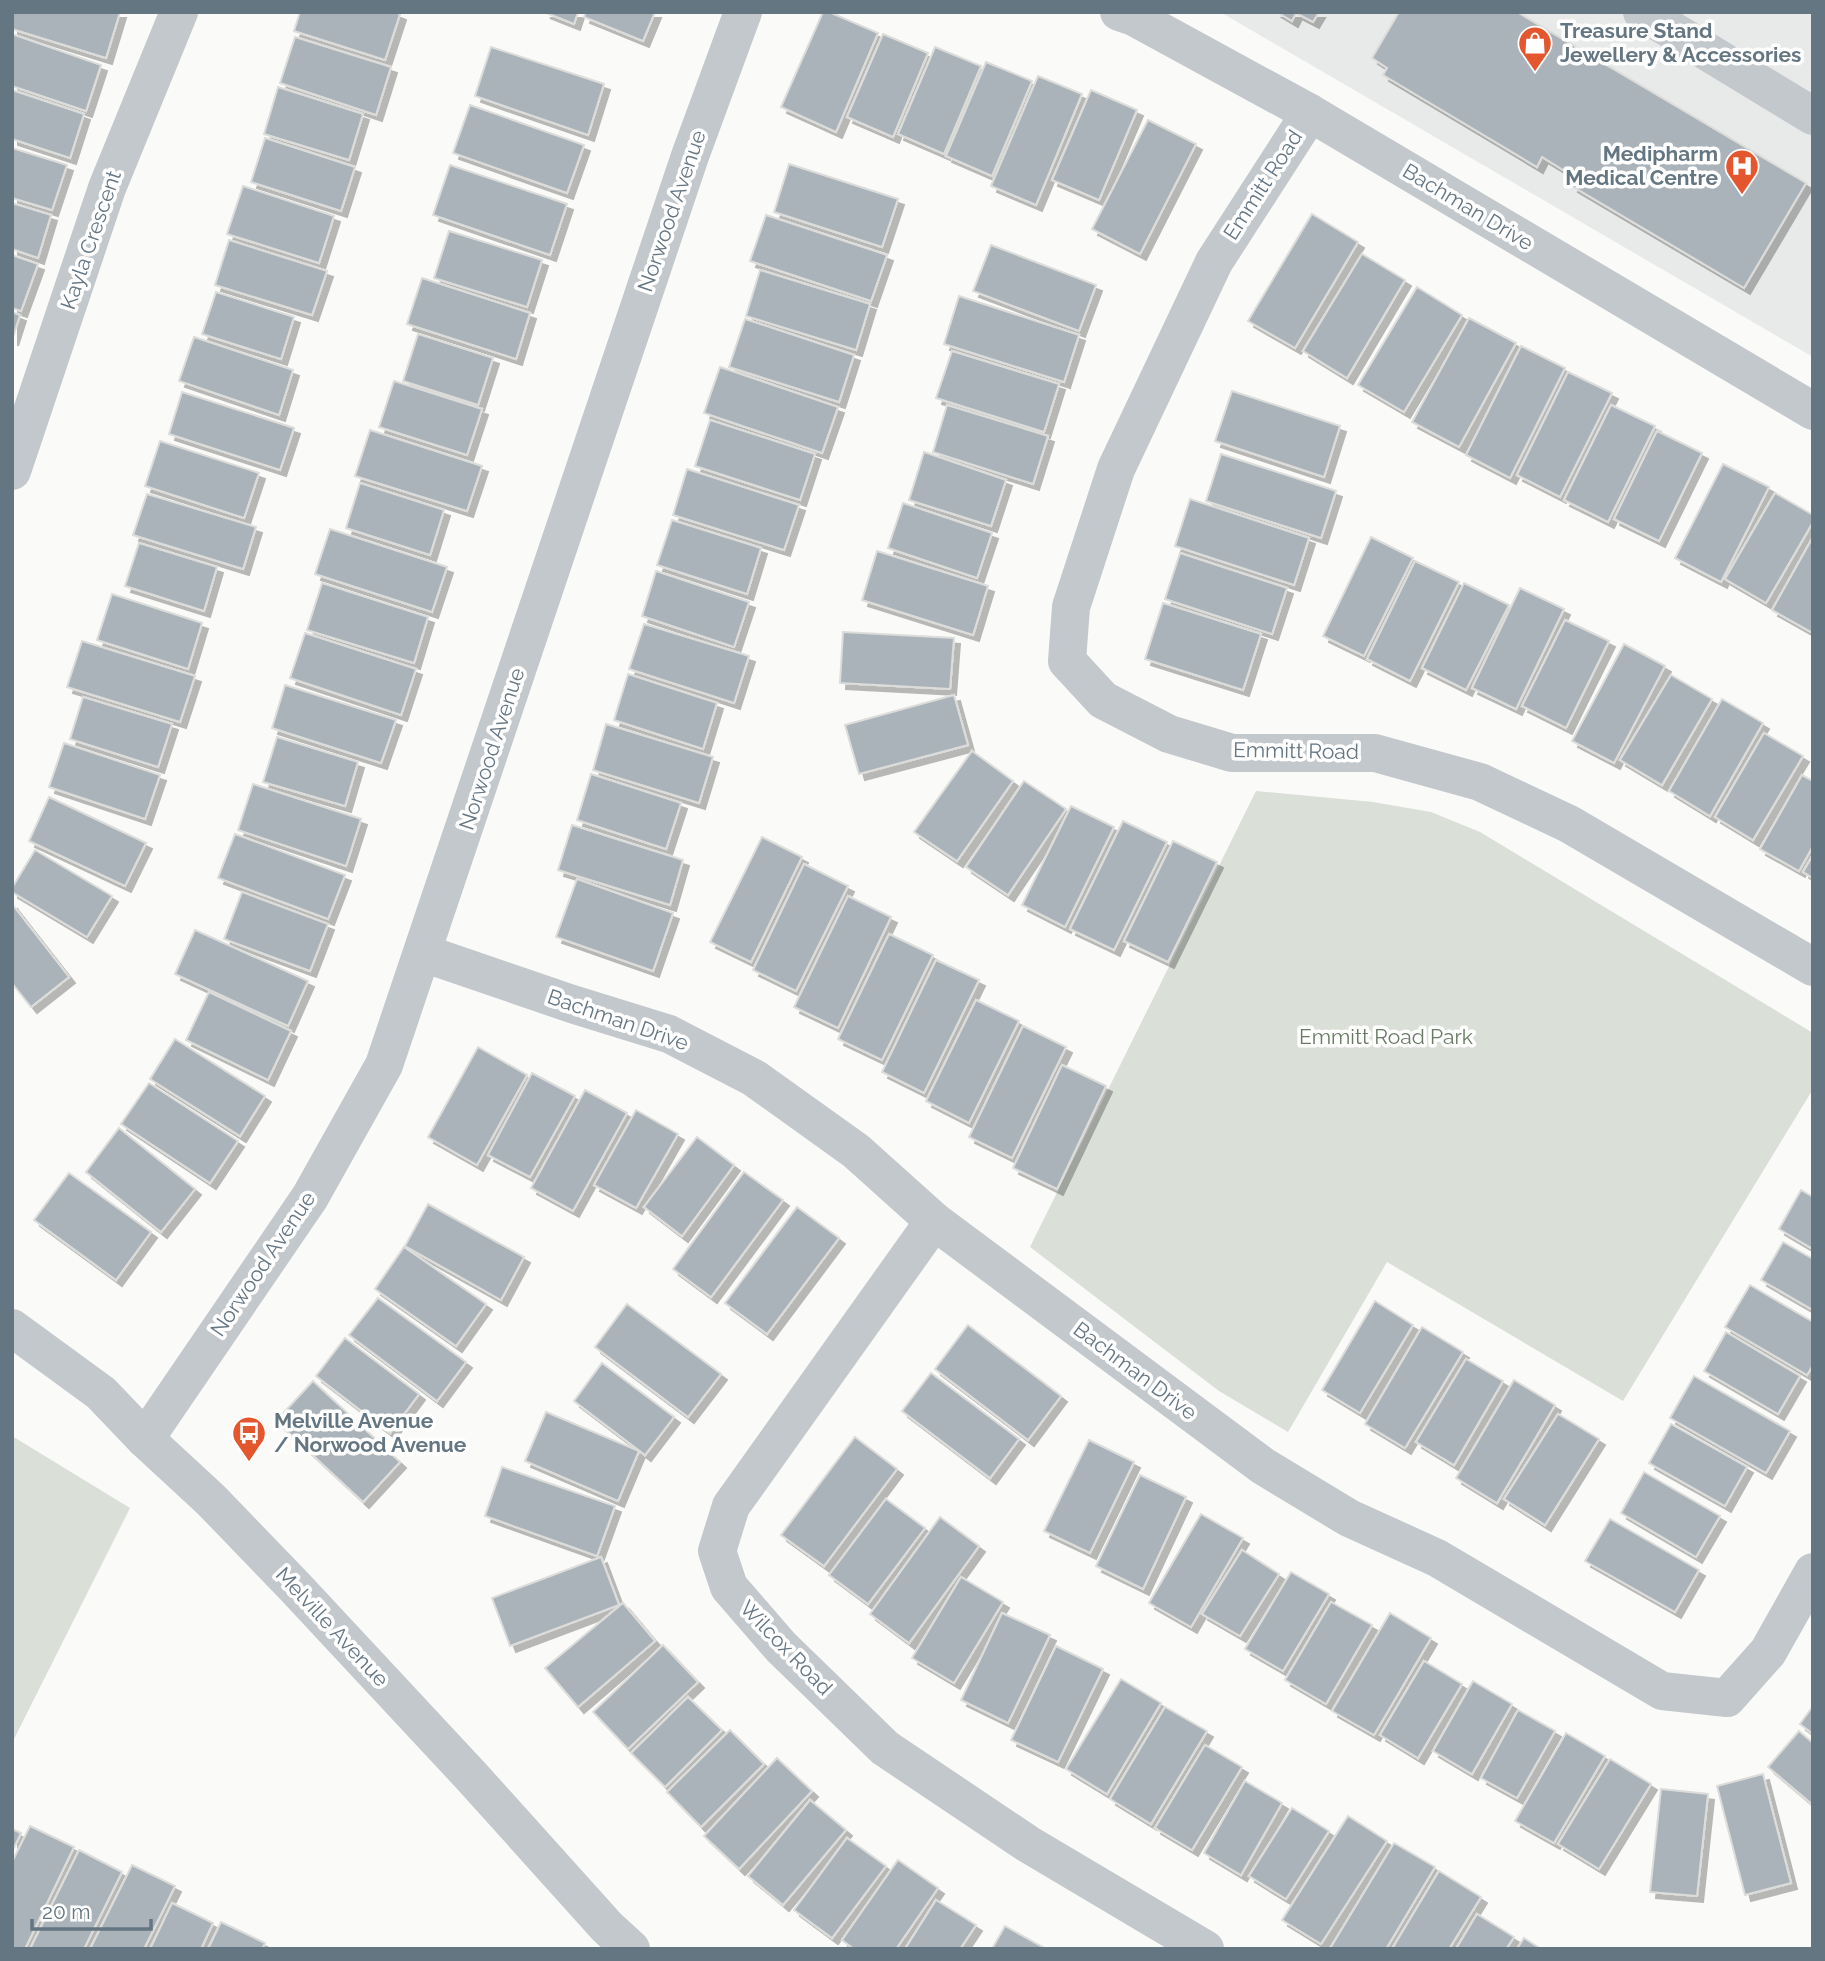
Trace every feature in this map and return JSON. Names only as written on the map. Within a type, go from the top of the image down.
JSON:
[{"type":"street","name":"Kayla Crescent","points":[[12,471],[107,188],[178,12]]},
{"type":"street","name":"Norwood Avenue","points":[[145,1439],[317,1185],[384,1065],[690,156],[743,12]]},
{"type":"street","name":"Bachman Drive","points":[[1119,12],[1134,17],[1310,113],[1813,411]]},
{"type":"street","points":[[1642,12],[1813,116]]},
{"type":"street","name":"Emmitt Road","points":[[1310,113],[1214,262],[1116,469],[1071,607],[1067,661],[1103,700],[1169,734],[1232,753],[1375,752],[1480,782],[1569,824],[1813,967]]},
{"type":"street","name":"Bachman Drive","points":[[423,953],[669,1034],[754,1078],[856,1151],[934,1221],[1263,1466],[1349,1518],[1437,1558],[1662,1691],[1727,1698],[1768,1652],[1813,1572]]},
{"type":"street","name":"Wilcox Road","points":[[934,1221],[731,1506],[717,1551],[729,1587],[781,1647],[886,1748],[1028,1844],[1205,1949]]},
{"type":"street","name":"Melville Avenue","points":[[12,1328],[100,1393],[211,1500],[472,1777],[607,1927],[631,1949]]},
{"type":"shaded area","points":[[1220,12],[1813,12],[1813,357]]},
{"type":"green space","name":"Emmitt Road Park","points":[[1256,791],[1373,802],[1431,812],[1480,832],[1813,1033],[1813,1089],[1623,1401],[1387,1262],[1288,1432],[1219,1391],[1030,1247]]},
{"type":"green space","points":[[12,1436],[130,1508],[12,1743]]},
{"type":"building","points":[[12,12],[120,12],[106,58],[12,29]]},
{"type":"building","points":[[300,12],[400,14],[385,60],[294,31]]},
{"type":"building","points":[[544,12],[578,12],[574,24]]},
{"type":"building","points":[[586,12],[655,12],[643,41],[584,17]]},
{"type":"building","points":[[823,12],[829,12],[878,33],[836,132],[781,107]]},
{"type":"building","points":[[1277,12],[1319,12],[1313,22],[1296,13],[1292,21]]},
{"type":"building","points":[[1399,12],[1517,12],[1806,183],[1744,288],[1572,186],[1576,178],[1542,157],[1537,167],[1383,75],[1387,68],[1372,58]]},
{"type":"building","points":[[12,34],[101,65],[86,111],[12,86]]},
{"type":"building","points":[[883,34],[928,53],[893,137],[847,117]]},
{"type":"building","points":[[295,37],[391,67],[376,115],[280,83]]},
{"type":"building","points":[[491,47],[604,84],[588,135],[475,96]]},
{"type":"building","points":[[935,47],[981,66],[944,154],[898,134]]},
{"type":"building","points":[[986,62],[1032,81],[992,176],[946,156]]},
{"type":"building","points":[[1038,76],[1082,94],[1036,205],[991,186]]},
{"type":"building","points":[[278,87],[363,114],[349,160],[264,134]]},
{"type":"building","points":[[12,90],[84,114],[70,158],[12,139]]},
{"type":"building","points":[[1091,90],[1137,110],[1099,200],[1052,180]]},
{"type":"building","points":[[470,105],[584,145],[567,193],[453,153]]},
{"type":"building","points":[[1148,120],[1196,144],[1140,254],[1092,229]]},
{"type":"building","points":[[265,138],[355,167],[341,211],[251,182]]},
{"type":"building","points":[[12,148],[67,165],[52,210],[12,198]]},
{"type":"building","points":[[789,164],[898,199],[882,247],[774,212]]},
{"type":"building","points":[[450,165],[567,204],[550,255],[433,215]]},
{"type":"building","points":[[243,186],[334,216],[319,263],[227,234]]},
{"type":"building","points":[[12,203],[51,215],[38,258],[12,249]]},
{"type":"building","points":[[1312,214],[1358,242],[1295,348],[1248,321]]},
{"type":"building","points":[[766,215],[887,255],[871,301],[750,261]]},
{"type":"building","points":[[449,231],[542,260],[527,307],[434,278]]},
{"type":"building","points":[[229,240],[327,271],[312,315],[215,285]]},
{"type":"building","points":[[991,245],[1096,285],[1079,331],[973,291]]},
{"type":"building","points":[[1362,254],[1405,280],[1347,378],[1303,351]]},
{"type":"building","points":[[12,255],[38,264],[21,311],[12,308]]},
{"type":"building","points":[[760,270],[870,304],[856,350],[746,316]]},
{"type":"building","points":[[422,278],[530,313],[516,359],[407,324]]},
{"type":"building","points":[[1417,287],[1462,315],[1404,412],[1358,385]]},
{"type":"building","points":[[216,292],[294,317],[281,359],[202,334]]},
{"type":"building","points":[[959,296],[1079,335],[1064,382],[944,344]]},
{"type":"building","points":[[12,312],[20,315],[12,340]]},
{"type":"building","points":[[1469,318],[1516,343],[1459,447],[1412,422]]},
{"type":"building","points":[[745,319],[854,355],[839,402],[729,367]]},
{"type":"building","points":[[418,334],[493,358],[478,405],[403,381]]},
{"type":"building","points":[[194,337],[293,370],[279,415],[179,381]]},
{"type":"building","points":[[1521,346],[1565,368],[1510,478],[1466,455]]},
{"type":"building","points":[[952,351],[1059,384],[1044,432],[936,398]]},
{"type":"building","points":[[720,367],[838,407],[822,453],[704,413]]},
{"type":"building","points":[[1568,372],[1612,393],[1560,497],[1517,475]]},
{"type":"building","points":[[394,381],[482,409],[467,455],[379,427]]},
{"type":"building","points":[[1232,391],[1340,426],[1324,477],[1215,441]]},
{"type":"building","points":[[182,392],[294,428],[280,470],[169,434]]},
{"type":"building","points":[[947,405],[1048,436],[1033,484],[933,452]]},
{"type":"building","points":[[1611,405],[1655,426],[1608,522],[1564,500]]},
{"type":"building","points":[[710,420],[815,454],[800,500],[695,466]]},
{"type":"building","points":[[370,430],[482,466],[467,511],[355,476]]},
{"type":"building","points":[[1657,431],[1702,453],[1659,541],[1614,519]]},
{"type":"building","points":[[160,441],[259,473],[244,518],[145,486]]},
{"type":"building","points":[[924,452],[1006,480],[991,526],[909,500]]},
{"type":"building","points":[[1221,454],[1336,491],[1321,538],[1206,501]]},
{"type":"building","points":[[1723,464],[1769,487],[1721,582],[1675,558]]},
{"type":"building","points":[[687,469],[799,505],[784,550],[673,515]]},
{"type":"building","points":[[360,483],[444,510],[430,555],[346,528]]},
{"type":"building","points":[[1775,493],[1813,515],[1813,522],[1766,603],[1725,579]]},
{"type":"building","points":[[147,494],[256,527],[243,569],[133,535]]},
{"type":"building","points":[[1190,499],[1309,538],[1294,585],[1175,546]]},
{"type":"building","points":[[903,503],[992,533],[977,578],[888,548]]},
{"type":"building","points":[[672,520],[761,548],[747,594],[657,565]]},
{"type":"building","points":[[330,529],[447,567],[432,612],[315,574]]},
{"type":"building","points":[[1371,537],[1413,558],[1364,656],[1323,636]]},
{"type":"building","points":[[1813,537],[1813,633],[1772,610]]},
{"type":"building","points":[[139,543],[217,567],[204,611],[125,586]]},
{"type":"building","points":[[877,551],[988,586],[973,635],[862,600]]},
{"type":"building","points":[[1180,553],[1287,588],[1272,634],[1165,599]]},
{"type":"building","points":[[1415,561],[1459,582],[1410,681],[1367,659]]},
{"type":"building","points":[[656,571],[749,602],[734,647],[642,616]]},
{"type":"building","points":[[322,583],[428,617],[414,663],[307,630]]},
{"type":"building","points":[[1464,583],[1509,605],[1466,690],[1422,668]]},
{"type":"building","points":[[1520,588],[1564,609],[1516,709],[1472,688]]},
{"type":"building","points":[[112,594],[202,623],[188,669],[97,640]]},
{"type":"building","points":[[1163,603],[1261,634],[1243,690],[1145,659]]},
{"type":"building","points":[[1565,620],[1609,641],[1566,728],[1522,706]]},
{"type":"building","points":[[644,624],[749,656],[734,703],[629,669]]},
{"type":"building","points":[[843,632],[954,638],[950,689],[840,683]]},
{"type":"building","points":[[305,633],[416,669],[401,715],[290,678]]},
{"type":"building","points":[[82,641],[195,676],[180,722],[67,687]]},
{"type":"building","points":[[1624,644],[1665,666],[1614,763],[1572,741]]},
{"type":"building","points":[[628,674],[717,703],[703,749],[614,720]]},
{"type":"building","points":[[1671,675],[1712,699],[1662,785],[1620,760]]},
{"type":"building","points":[[285,685],[396,720],[381,763],[272,728]]},
{"type":"building","points":[[954,695],[968,745],[859,774],[845,725]]},
{"type":"building","points":[[83,697],[172,724],[158,767],[70,739]]},
{"type":"building","points":[[1722,699],[1763,723],[1710,816],[1669,791]]},
{"type":"building","points":[[606,724],[713,757],[699,803],[593,770]]},
{"type":"building","points":[[1764,733],[1803,756],[1753,840],[1715,817]]},
{"type":"building","points":[[277,737],[358,762],[345,806],[263,782]]},
{"type":"building","points":[[64,743],[160,775],[145,819],[49,787]]},
{"type":"building","points":[[972,751],[1013,781],[957,861],[914,832]]},
{"type":"building","points":[[591,774],[681,803],[666,849],[577,820]]},
{"type":"building","points":[[1802,775],[1813,781],[1813,846],[1799,871],[1760,849]]},
{"type":"building","points":[[1024,781],[1066,809],[1008,895],[966,867]]},
{"type":"building","points":[[253,784],[361,819],[346,866],[238,830]]},
{"type":"building","points":[[49,797],[146,843],[125,886],[29,841]]},
{"type":"building","points":[[1071,806],[1114,827],[1065,927],[1022,905]]},
{"type":"building","points":[[1123,821],[1167,842],[1114,950],[1070,929]]},
{"type":"building","points":[[572,825],[683,860],[670,905],[558,870]]},
{"type":"building","points":[[235,834],[345,875],[328,919],[218,878]]},
{"type":"building","points":[[762,837],[802,857],[751,962],[710,942]]},
{"type":"building","points":[[1173,841],[1217,862],[1168,962],[1124,941]]},
{"type":"building","points":[[35,850],[112,896],[87,937],[12,892]]},
{"type":"building","points":[[1813,855],[1813,878],[1803,872]]},
{"type":"building","points":[[804,864],[848,886],[796,991],[753,970]]},
{"type":"building","points":[[577,879],[673,913],[653,971],[556,937]]},
{"type":"building","points":[[242,892],[328,924],[310,971],[224,939]]},
{"type":"building","points":[[848,896],[891,917],[838,1028],[794,1007]]},
{"type":"building","points":[[12,904],[69,977],[31,1007],[12,983]]},
{"type":"building","points":[[195,930],[308,981],[288,1026],[175,974]]},
{"type":"building","points":[[889,934],[933,955],[882,1060],[838,1039]]},
{"type":"building","points":[[936,960],[979,980],[924,1093],[882,1072]]},
{"type":"building","points":[[209,992],[291,1031],[268,1080],[186,1040]]},
{"type":"building","points":[[976,1000],[1019,1021],[969,1123],[926,1101]]},
{"type":"building","points":[[1023,1026],[1066,1047],[1012,1158],[969,1137]]},
{"type":"building","points":[[175,1039],[265,1096],[240,1136],[150,1079]]},
{"type":"building","points":[[478,1047],[527,1075],[477,1165],[428,1137]]},
{"type":"building","points":[[1062,1065],[1106,1086],[1057,1189],[1013,1168]]},
{"type":"building","points":[[532,1073],[575,1096],[530,1177],[488,1155]]},
{"type":"building","points":[[149,1083],[238,1141],[210,1183],[121,1124]]},
{"type":"building","points":[[585,1090],[627,1113],[573,1211],[531,1188]]},
{"type":"building","points":[[636,1110],[678,1134],[636,1208],[594,1185]]},
{"type":"building","points":[[119,1128],[195,1189],[161,1232],[86,1172]]},
{"type":"building","points":[[697,1137],[734,1165],[682,1236],[644,1207]]},
{"type":"building","points":[[744,1172],[783,1200],[711,1297],[673,1269]]},
{"type":"building","points":[[69,1173],[151,1232],[116,1280],[34,1220]]},
{"type":"building","points":[[1801,1190],[1813,1197],[1813,1249],[1779,1229]]},
{"type":"building","points":[[428,1204],[524,1257],[501,1300],[405,1246]]},
{"type":"building","points":[[797,1207],[839,1238],[767,1334],[725,1303]]},
{"type":"building","points":[[1783,1242],[1813,1259],[1813,1310],[1761,1280]]},
{"type":"building","points":[[404,1247],[486,1304],[456,1346],[375,1289]]},
{"type":"building","points":[[1750,1285],[1813,1322],[1813,1365],[1807,1375],[1725,1327]]},
{"type":"building","points":[[378,1298],[466,1362],[437,1401],[349,1335]]},
{"type":"building","points":[[1375,1301],[1413,1325],[1360,1413],[1322,1390]]},
{"type":"building","points":[[627,1304],[721,1374],[688,1417],[595,1347]]},
{"type":"building","points":[[968,1325],[1061,1396],[1028,1440],[935,1369]]},
{"type":"building","points":[[1422,1327],[1463,1352],[1405,1448],[1365,1424]]},
{"type":"building","points":[[1726,1332],[1800,1376],[1778,1414],[1704,1371]]},
{"type":"building","points":[[345,1338],[419,1394],[390,1433],[316,1376]]},
{"type":"building","points":[[1466,1359],[1503,1381],[1454,1465],[1416,1442]]},
{"type":"building","points":[[602,1363],[674,1417],[645,1455],[574,1401]]},
{"type":"building","points":[[931,1373],[1019,1439],[990,1478],[902,1411]]},
{"type":"building","points":[[1694,1376],[1790,1431],[1766,1473],[1670,1418]]},
{"type":"building","points":[[1514,1380],[1555,1405],[1497,1503],[1456,1478]]},
{"type":"building","points":[[313,1381],[400,1462],[363,1502],[276,1421]]},
{"type":"building","points":[[546,1412],[639,1451],[618,1501],[525,1461]]},
{"type":"building","points":[[1558,1414],[1599,1439],[1545,1525],[1504,1499]]},
{"type":"building","points":[[1671,1424],[1747,1467],[1725,1506],[1649,1463]]},
{"type":"building","points":[[855,1437],[897,1469],[824,1566],[781,1535]]},
{"type":"building","points":[[1089,1440],[1134,1462],[1090,1553],[1044,1531]]},
{"type":"building","points":[[502,1467],[615,1506],[597,1556],[485,1516]]},
{"type":"building","points":[[1644,1472],[1720,1516],[1696,1557],[1621,1513]]},
{"type":"building","points":[[1140,1475],[1186,1497],[1143,1589],[1096,1566]]},
{"type":"building","points":[[886,1499],[925,1528],[868,1604],[829,1575]]},
{"type":"building","points":[[1201,1514],[1243,1538],[1191,1627],[1149,1603]]},
{"type":"building","points":[[940,1517],[979,1546],[909,1643],[870,1614]]},
{"type":"building","points":[[1610,1519],[1699,1570],[1675,1612],[1585,1561]]},
{"type":"building","points":[[1242,1550],[1279,1574],[1240,1636],[1202,1614]]},
{"type":"building","points":[[601,1557],[619,1605],[510,1646],[492,1598]]},
{"type":"building","points":[[1291,1572],[1329,1594],[1283,1671],[1245,1649]]},
{"type":"building","points":[[961,1577],[1003,1602],[954,1683],[912,1658]]},
{"type":"building","points":[[1331,1602],[1372,1625],[1326,1704],[1285,1680]]},
{"type":"building","points":[[623,1603],[655,1641],[578,1707],[545,1668]]},
{"type":"building","points":[[1002,1613],[1050,1635],[1008,1723],[961,1700]]},
{"type":"building","points":[[1390,1613],[1431,1638],[1374,1735],[1332,1711]]},
{"type":"building","points":[[663,1645],[698,1682],[628,1749],[593,1712]]},
{"type":"building","points":[[1056,1646],[1103,1669],[1058,1762],[1011,1740]]},
{"type":"building","points":[[1424,1661],[1462,1684],[1418,1758],[1380,1735]]},
{"type":"building","points":[[1121,1679],[1161,1703],[1107,1794],[1066,1769]]},
{"type":"building","points":[[1473,1681],[1512,1704],[1472,1774],[1433,1751]]},
{"type":"building","points":[[688,1697],[722,1730],[665,1787],[631,1753]]},
{"type":"building","points":[[1813,1706],[1813,1734],[1800,1724]]},
{"type":"building","points":[[1165,1707],[1207,1731],[1151,1824],[1110,1799]]},
{"type":"building","points":[[1518,1710],[1555,1731],[1517,1798],[1481,1778]]},
{"type":"building","points":[[730,1730],[764,1764],[701,1827],[667,1792]]},
{"type":"building","points":[[1799,1731],[1813,1743],[1813,1805],[1768,1767]]},
{"type":"building","points":[[1566,1733],[1605,1756],[1554,1843],[1515,1821]]},
{"type":"building","points":[[1205,1745],[1242,1767],[1192,1850],[1155,1828]]},
{"type":"building","points":[[777,1758],[812,1791],[739,1869],[704,1836]]},
{"type":"building","points":[[1610,1759],[1651,1784],[1599,1869],[1558,1844]]},
{"type":"building","points":[[1763,1774],[1791,1883],[1745,1895],[1717,1786]]},
{"type":"building","points":[[1245,1781],[1282,1803],[1241,1875],[1204,1853]]},
{"type":"building","points":[[1661,1789],[1708,1794],[1697,1896],[1650,1892]]},
{"type":"building","points":[[810,1800],[846,1830],[783,1905],[748,1876]]},
{"type":"building","points":[[1292,1808],[1329,1831],[1286,1899],[1249,1876]]},
{"type":"building","points":[[1348,1816],[1387,1841],[1321,1944],[1282,1920]]},
{"type":"building","points":[[30,1826],[74,1847],[25,1949],[13,1949],[12,1862]]},
{"type":"building","points":[[12,1829],[21,1833],[12,1852]]},
{"type":"building","points":[[847,1838],[886,1866],[832,1938],[794,1910]]},
{"type":"building","points":[[1394,1843],[1435,1867],[1386,1949],[1334,1949],[1331,1947]]},
{"type":"building","points":[[79,1850],[122,1872],[84,1949],[30,1949]]},
{"type":"building","points":[[898,1860],[938,1888],[896,1949],[854,1949],[842,1940]]},
{"type":"building","points":[[132,1865],[175,1886],[144,1949],[90,1949]]},
{"type":"building","points":[[1439,1871],[1481,1897],[1449,1949],[1392,1949]]},
{"type":"building","points":[[936,1900],[976,1925],[960,1949],[905,1949]]},
{"type":"building","points":[[172,1903],[213,1923],[201,1949],[150,1949]]},
{"type":"building","points":[[1477,1914],[1514,1937],[1506,1949],[1456,1949]]},
{"type":"building","points":[[221,1922],[265,1943],[262,1949],[208,1949]]},
{"type":"building","points":[[1005,1926],[1046,1949],[992,1949]]},
{"type":"building","points":[[1524,1938],[1541,1949],[1517,1949]]},
{"type":"place","name":"Treasure Stand Jewellery & Accessories","points":[[1535,73]]},
{"type":"place","name":"Medipharm Medical Centre","points":[[1742,196]]},
{"type":"place","name":"Melville Avenue / Norwood Avenue","points":[[249,1463]]}]
